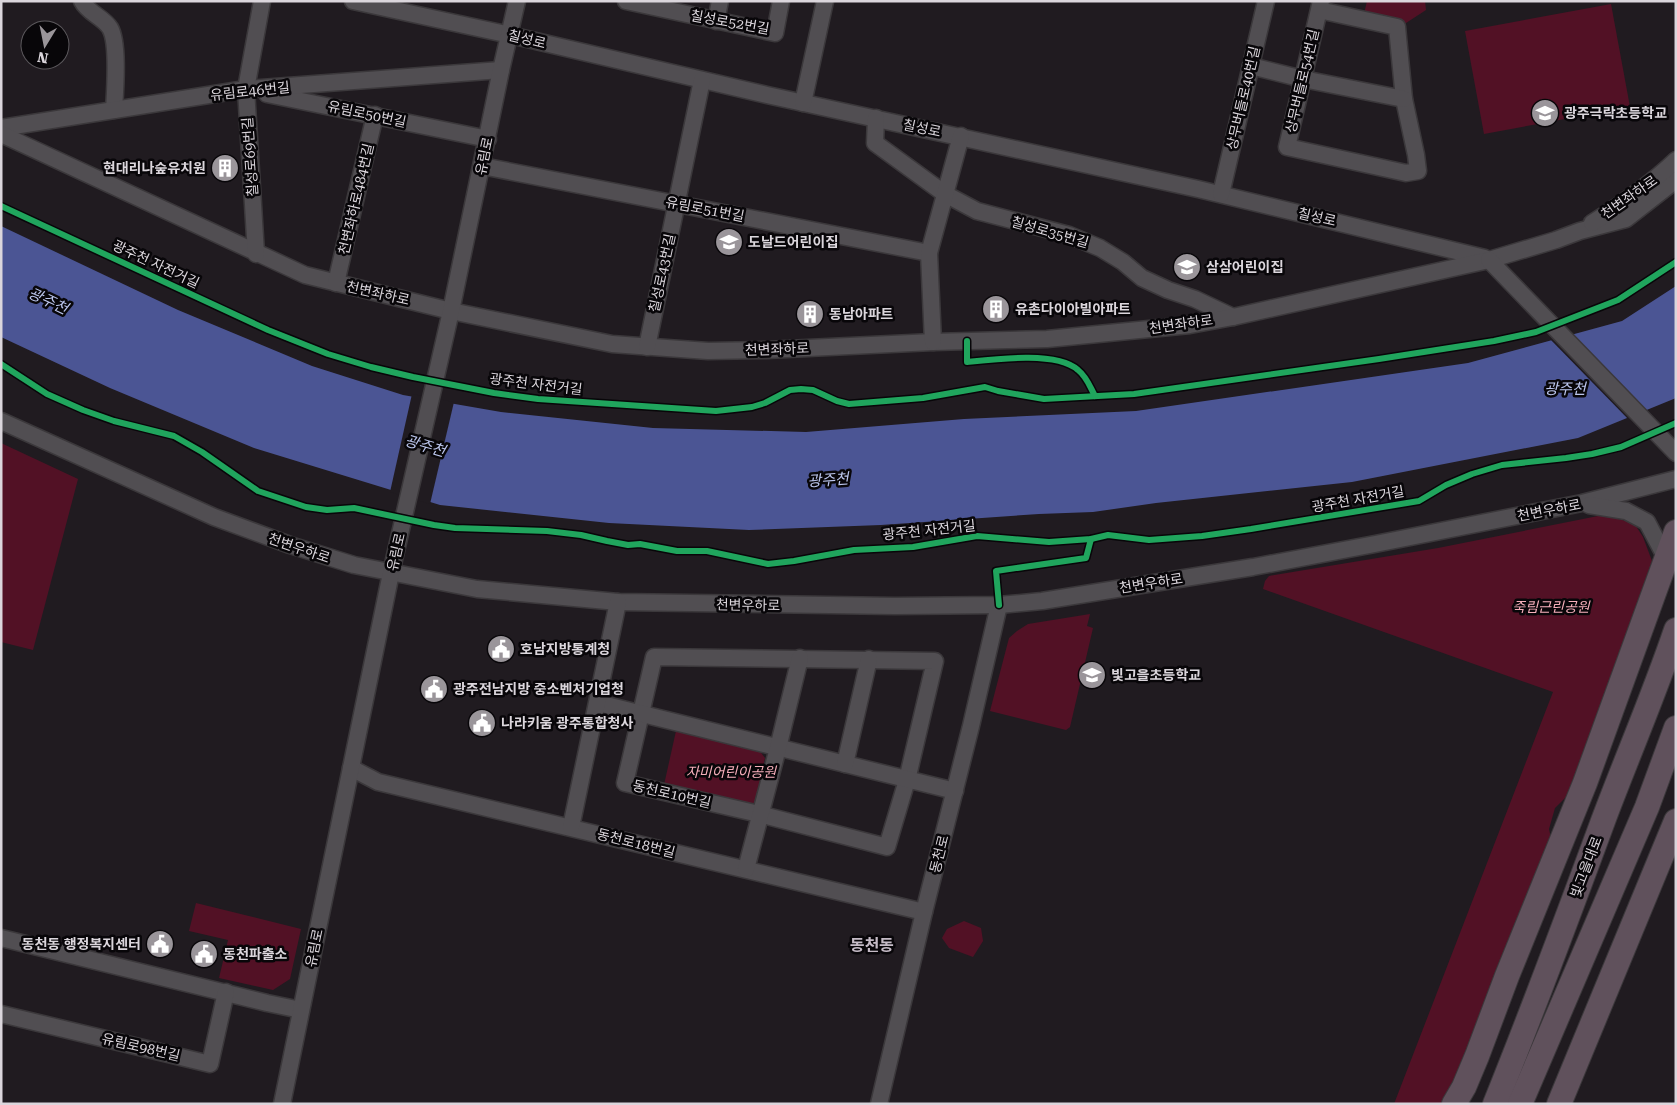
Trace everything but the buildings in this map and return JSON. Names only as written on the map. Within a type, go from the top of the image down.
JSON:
[{"type":"highway","points":[[1454,1104],[1464,1087],[1477,1056],[1507,976],[1585,783],[1671,552],[1676,532]]},
{"type":"highway","name":"빛고을대로","points":[[1495,1104],[1657,684],[1676,630]]},
{"type":"highway","points":[[1520,1104],[1647,807],[1676,728]]},
{"type":"highway","points":[[1559,1104],[1676,821]]},
{"type":"highway","points":[[1480,1104],[1515,1054]]},
{"type":"street","points":[[82,1],[84,7],[102,19],[111,29],[115,53],[114,110]]},
{"type":"street","name":"칠성로69번길","points":[[256,254],[246,89],[262,1]]},
{"type":"street","name":"칠성로","points":[[353,1],[928,131],[961,136],[1221,194],[1490,260]]},
{"type":"street","name":"유림로","points":[[282,1104],[390,573],[450,318],[517,1]]},
{"type":"street","name":"칠성로52번길","points":[[626,1],[655,4],[716,21],[775,33],[782,1]]},
{"type":"street","points":[[716,21],[720,1]]},
{"type":"street","points":[[803,103],[825,1]]},
{"type":"street","name":"상무버들로40번길","points":[[1221,194],[1266,1]]},
{"type":"street","points":[[1251,66],[1404,100],[1397,26],[1320,6]]},
{"type":"street","name":"상무버들로54번길","points":[[1320,6],[1287,147],[1406,172],[1418,171],[1404,100]]},
{"type":"street","name":"유림로46번길","points":[[1,128],[246,89],[501,70]]},
{"type":"street","name":"칠성로43번길","points":[[647,347],[702,80]]},
{"type":"street","name":"유림로50번길","points":[[246,89],[488,139]]},
{"type":"street","name":"천변좌하로484번길","points":[[336,283],[376,115]]},
{"type":"street","name":"칠성로35번길","points":[[876,118],[875,143],[945,194],[977,212],[1069,235],[1100,248],[1123,262],[1142,278],[1168,290],[1195,299],[1233,317]]},
{"type":"street","name":"천변좌하로","points":[[1,134],[305,276],[336,283],[450,318],[612,344],[708,351],[1047,339],[1190,324],[1233,317],[1490,260],[1580,231],[1626,219],[1676,180]]},
{"type":"street","points":[[933,342],[929,253],[961,136]]},
{"type":"street","name":"천변좌하로","points":[[1580,231],[1622,204],[1649,184],[1676,160]]},
{"type":"street","name":"유림로51번길","points":[[482,166],[929,253]]},
{"type":"street","points":[[1490,260],[1672,450]]},
{"type":"street","name":"천변우하로","points":[[1,421],[214,517],[319,555],[390,573],[477,589],[618,602],[798,606],[998,605],[1042,601],[1253,567],[1582,503],[1676,479]]},
{"type":"street","points":[[1582,503],[1626,511],[1647,522],[1671,552]]},
{"type":"street","points":[[571,827],[618,602]]},
{"type":"street","name":"동천로","points":[[879,1104],[998,605]]},
{"type":"street","name":"동천로10번길","points":[[654,656],[800,658],[935,661],[907,780],[887,847],[759,814],[625,783],[654,656]]},
{"type":"street","points":[[746,869],[800,658]]},
{"type":"street","points":[[845,764],[869,659]]},
{"type":"street","points":[[598,703],[955,791]]},
{"type":"street","name":"동천로18번길","points":[[351,768],[378,782],[924,912]]},
{"type":"street","points":[[1,938],[301,1010]]},
{"type":"street","name":"유림로98번길","points":[[1,1014],[210,1064],[226,992]]},
{"type":"green space","points":[[1367,1],[1425,1],[1426,10],[1406,23],[1364,14]]},
{"type":"green space","points":[[1611,4],[1630,107],[1484,134],[1465,31]]},
{"type":"green space","points":[[1,443],[78,479],[33,650],[1,642]]},
{"type":"green space","name":"죽림근린공원","points":[[1603,515],[1634,523],[1643,537],[1652,561],[1616,665],[1570,793],[1555,808],[1549,829],[1552,843],[1446,1104],[1394,1104],[1553,692],[1263,589],[1265,581],[1269,576],[1438,548]]},
{"type":"green space","points":[[1090,614],[1087,626],[1093,628],[1070,727],[1066,730],[990,711],[1009,638],[1028,624]]},
{"type":"green space","name":"자미어린이공원","points":[[676,731],[759,750],[765,758],[755,803],[750,806],[664,785]]},
{"type":"green space","points":[[196,903],[301,929],[290,979],[273,990],[219,978],[228,940],[189,931]]},
{"type":"green space","points":[[964,921],[981,928],[983,941],[973,957],[949,948],[942,938],[947,929]]},
{"type":"water","name":"광주천","points":[[1,226],[178,310],[312,366],[403,395],[501,412],[653,428],[806,432],[964,419],[1136,411],[1468,363],[1622,321],[1676,286],[1676,398],[1578,438],[1352,482],[1156,503],[1093,512],[881,525],[749,530],[609,523],[440,505],[254,448],[110,388],[1,337]]},
{"type":"pier","points":[[1571,332],[1648,413],[1629,420],[1549,338]]},
{"type":"pier","points":[[412,394],[454,402],[430,504],[390,492]]},
{"type":"cycle path","name":"광주천 자전거길","points":[[1,206],[268,330],[328,354],[371,367],[494,393],[538,399],[716,411],[752,407],[765,403],[790,390],[801,389],[813,390],[837,401],[849,404],[923,398],[985,387],[1044,399],[1134,394],[1379,359],[1494,341],[1536,332],[1618,300],[1676,262]]},
{"type":"cycle path","points":[[967,341],[967,362],[1025,358],[1056,360],[1078,370],[1088,382],[1095,396]]},
{"type":"cycle path","name":"광주천 자전거길","points":[[1,364],[47,394],[83,410],[114,421],[174,436],[202,452],[258,491],[306,507],[327,510],[354,508],[455,528],[547,531],[581,535],[628,545],[640,544],[677,551],[707,551],[768,564],[854,550],[913,547],[977,536],[1049,542],[1091,539],[1108,535],[1149,540],[1202,536],[1251,529],[1419,501],[1446,485],[1472,474],[1502,465],[1566,458],[1621,447],[1676,423]]},
{"type":"cycle path","points":[[999,605],[996,571],[1086,558],[1091,539]]},
{"type":"place","name":"광주극락초등학교","points":[[1545,113]]},
{"type":"place","name":"현대리나숲유치원","points":[[225,168]]},
{"type":"place","name":"도날드어린이집","points":[[729,242]]},
{"type":"place","name":"삼삼어린이집","points":[[1187,267]]},
{"type":"place","name":"유촌다이아빌아파트","points":[[996,309]]},
{"type":"place","name":"동남아파트","points":[[810,314]]},
{"type":"place","name":"호남지방통계청","points":[[501,649]]},
{"type":"place","name":"빛고을초등학교","points":[[1092,675]]},
{"type":"place","name":"광주전남지방 중소벤처기업청","points":[[434,689]]},
{"type":"place","name":"나라키움 광주통합청사","points":[[482,723]]},
{"type":"place","name":"동천동 행정복지센터","points":[[160,944]]},
{"type":"place","name":"동천파출소","points":[[204,954]]},
{"type":"district","name":"동천동","points":[[872,945]]}]
